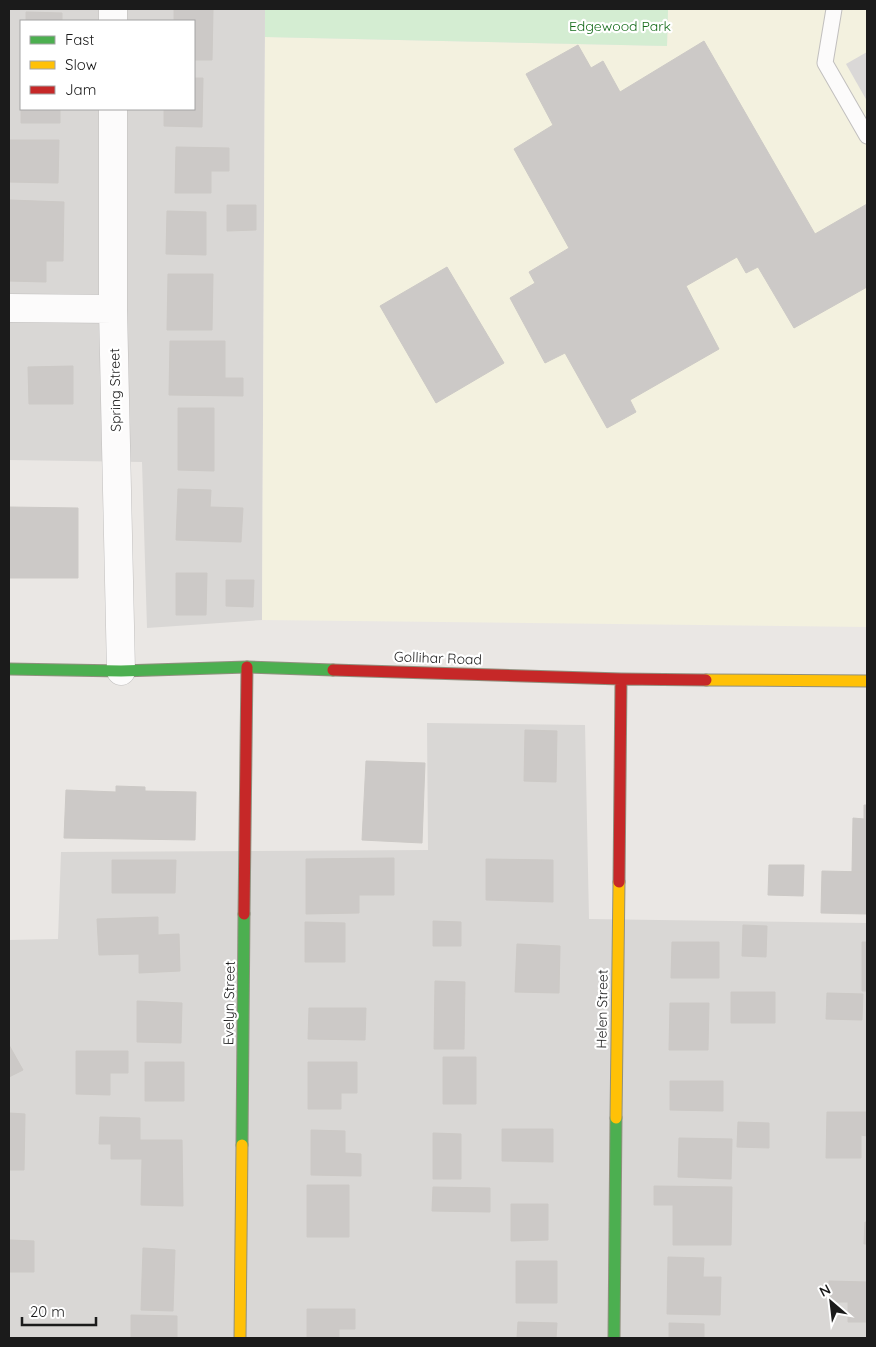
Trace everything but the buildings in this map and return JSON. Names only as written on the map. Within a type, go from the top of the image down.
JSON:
[{"type":"street","name":"Spring Street","points":[[113,110],[113,309],[121,671]]},
{"type":"street","points":[[9,308],[113,309]]},
{"type":"street","name":"Gollihar Road","points":[[9,669],[121,671],[247,667],[621,679],[867,681]]},
{"type":"street","name":"Evelyn Street","points":[[240,1338],[247,667]]},
{"type":"street","name":"Helen Street","points":[[614,1338],[621,679]]},
{"type":"lane","points":[[834,9],[825,63],[867,136]]},
{"type":"shaded area","points":[[9,9],[265,9],[262,620],[147,628],[142,462],[9,460]]},
{"type":"shaded area","points":[[668,9],[867,9],[867,627],[262,620],[265,37],[667,46]]},
{"type":"shaded area","points":[[867,52],[867,101],[846,64]]},
{"type":"shaded area","points":[[427,723],[585,725],[589,919],[867,923],[867,1338],[9,1338],[9,940],[58,939],[61,852],[428,850]]},
{"type":"green space","name":"Edgewood Park","points":[[265,9],[668,9],[667,46],[265,37]]},
{"type":"traffic: fast","points":[[9,669],[121,671],[247,667],[333,670]]},
{"type":"traffic: fast","points":[[242,1145],[244,914]]},
{"type":"traffic: fast","points":[[614,1338],[616,1118]]},
{"type":"traffic: slow","points":[[706,680],[867,681]]},
{"type":"traffic: slow","points":[[616,1118],[619,882]]},
{"type":"traffic: slow","points":[[240,1338],[242,1145]]},
{"type":"traffic: jam","points":[[244,914],[247,667]]},
{"type":"traffic: jam","points":[[333,670],[706,680]]},
{"type":"traffic: jam","points":[[619,882],[621,679]]}]
